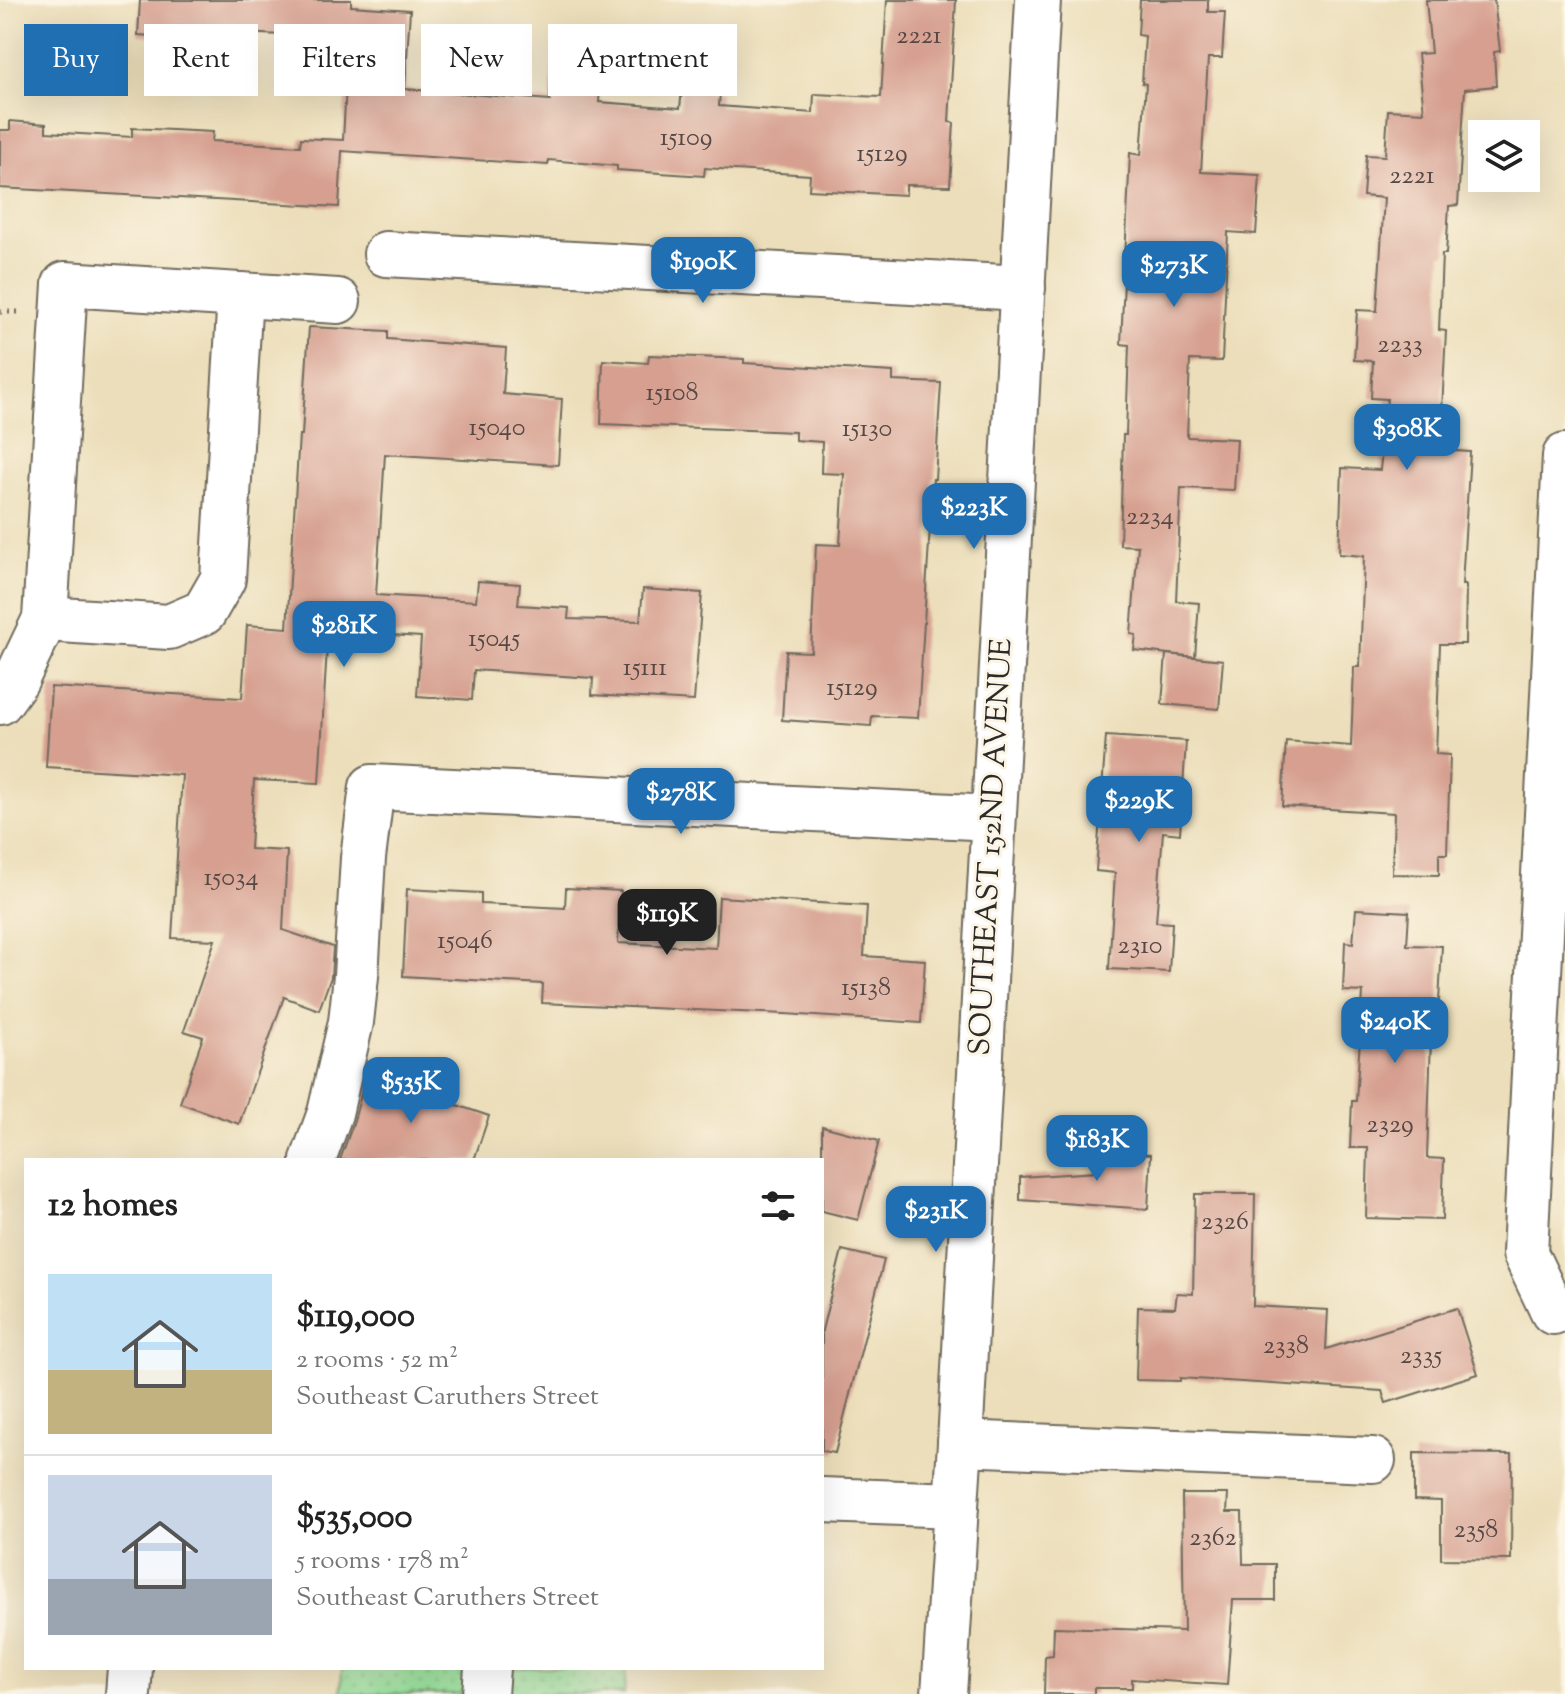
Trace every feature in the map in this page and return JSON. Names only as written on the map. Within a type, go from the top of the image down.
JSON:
[{"type":"street","name":"SOUTHEAST 152ND AVENUE","points":[[944,1694],[1038,0]]},
{"type":"street","points":[[386,254],[1023,288]]},
{"type":"street","points":[[0,702],[16,680],[45,619],[65,284],[338,301]]},
{"type":"street","points":[[45,619],[169,627],[204,612],[223,579],[240,295]]},
{"type":"street","points":[[1553,1312],[1525,1253],[1565,456]]},
{"type":"street","points":[[314,1158],[330,1113],[351,1022],[363,858],[372,787],[993,818]]},
{"type":"street","points":[[960,1443],[1373,1460]]},
{"type":"street","points":[[824,1500],[956,1505]]},
{"type":"street","points":[[128,1694],[130,1670]]},
{"type":"street","points":[[485,1694],[487,1670]]},
{"type":"green space","points":[[342,1670],[626,1670],[624,1694],[341,1694]]},
{"type":"building","points":[[140,0],[351,0],[351,6],[410,10],[405,89],[405,24],[274,24],[274,35],[258,34],[258,24],[144,24],[144,35],[138,35]]},
{"type":"building","points":[[887,0],[956,0],[949,122],[954,123],[950,186],[906,185],[906,195],[809,190],[810,175],[705,168],[704,176],[617,170],[617,166],[549,160],[548,165],[342,151],[339,207],[0,188],[0,130],[10,130],[10,121],[46,124],[46,132],[132,137],[132,128],[213,132],[212,141],[300,146],[301,138],[343,140],[345,96],[405,96],[405,89],[421,90],[421,96],[550,100],[550,96],[599,96],[599,102],[680,108],[681,96],[720,96],[719,106],[813,113],[814,94],[881,97]]},
{"type":"building","points":[[1140,0],[1208,0],[1208,12],[1225,12],[1222,58],[1208,58],[1201,172],[1260,175],[1256,234],[1228,232],[1222,361],[1190,360],[1187,437],[1237,439],[1234,490],[1181,488],[1176,601],[1199,603],[1195,657],[1134,650],[1136,635],[1131,634],[1138,546],[1120,545],[1129,345],[1121,344],[1130,153],[1141,155],[1146,84],[1142,83],[1145,36],[1138,35]]},
{"type":"building","points":[[1426,0],[1494,0],[1500,51],[1494,52],[1496,86],[1465,89],[1458,205],[1449,206],[1446,254],[1442,254],[1439,330],[1446,331],[1440,450],[1470,452],[1462,585],[1466,585],[1465,644],[1440,644],[1436,754],[1450,755],[1447,854],[1439,854],[1439,875],[1392,874],[1394,813],[1282,806],[1286,741],[1351,746],[1354,667],[1360,667],[1364,556],[1339,554],[1342,468],[1380,470],[1387,399],[1371,398],[1373,361],[1354,360],[1357,310],[1377,311],[1384,198],[1363,196],[1366,155],[1385,156],[1388,110],[1424,112],[1418,54],[1431,53]]},
{"type":"building","points":[[309,327],[388,331],[388,339],[506,348],[503,394],[562,399],[558,465],[385,454],[376,595],[476,601],[478,581],[520,584],[518,605],[569,608],[568,619],[640,621],[643,589],[702,593],[694,701],[592,695],[593,678],[474,670],[472,700],[417,696],[421,637],[328,631],[319,783],[254,780],[250,849],[287,851],[283,930],[333,947],[331,977],[319,1010],[284,997],[239,1124],[180,1103],[203,1037],[184,1031],[215,940],[172,938],[182,775],[46,767],[51,687],[242,698],[247,625],[287,628]]},
{"type":"building","points":[[649,355],[744,359],[744,363],[893,372],[893,381],[941,383],[918,718],[872,716],[871,726],[782,720],[786,651],[811,652],[816,544],[840,545],[844,474],[821,473],[822,442],[795,440],[795,432],[601,424],[603,360],[648,363]]},
{"type":"building","points":[[1166,654],[1223,660],[1219,709],[1162,704]]},
{"type":"building","points":[[1106,736],[1186,741],[1180,834],[1163,832],[1156,922],[1172,923],[1169,972],[1109,969],[1115,873],[1096,871]]},
{"type":"building","points":[[566,888],[621,891],[618,943],[716,948],[719,897],[867,906],[864,956],[925,960],[921,1023],[542,1003],[543,984],[403,976],[407,889],[481,893],[481,904],[565,908]]},
{"type":"building","points":[[1356,909],[1409,912],[1407,945],[1442,946],[1437,1039],[1431,1038],[1427,1158],[1444,1159],[1442,1220],[1366,1218],[1368,1148],[1350,1148],[1363,992],[1343,991],[1345,942],[1353,943]]},
{"type":"building","points":[[368,1069],[407,1083],[406,1088],[489,1116],[475,1158],[341,1158]]},
{"type":"building","points":[[822,1126],[879,1141],[858,1220],[824,1212]]},
{"type":"building","points":[[1098,1150],[1151,1154],[1148,1209],[1020,1200],[1020,1177],[1097,1172]]},
{"type":"building","points":[[1195,1194],[1255,1194],[1253,1306],[1328,1310],[1326,1349],[1457,1308],[1478,1374],[1386,1403],[1382,1391],[1180,1378],[1180,1381],[1136,1380],[1138,1307],[1175,1308],[1177,1293],[1193,1294]]},
{"type":"building","points":[[842,1250],[884,1260],[835,1453],[824,1451],[824,1322]]},
{"type":"building","points":[[1414,1453],[1512,1454],[1511,1560],[1441,1559],[1441,1501],[1414,1500]]},
{"type":"building","points":[[1182,1494],[1228,1494],[1227,1512],[1242,1512],[1243,1564],[1275,1564],[1275,1600],[1233,1600],[1227,1685],[1132,1679],[1132,1688],[1094,1688],[1094,1694],[1044,1694],[1045,1656],[1053,1655],[1054,1627],[1184,1631]]}]
